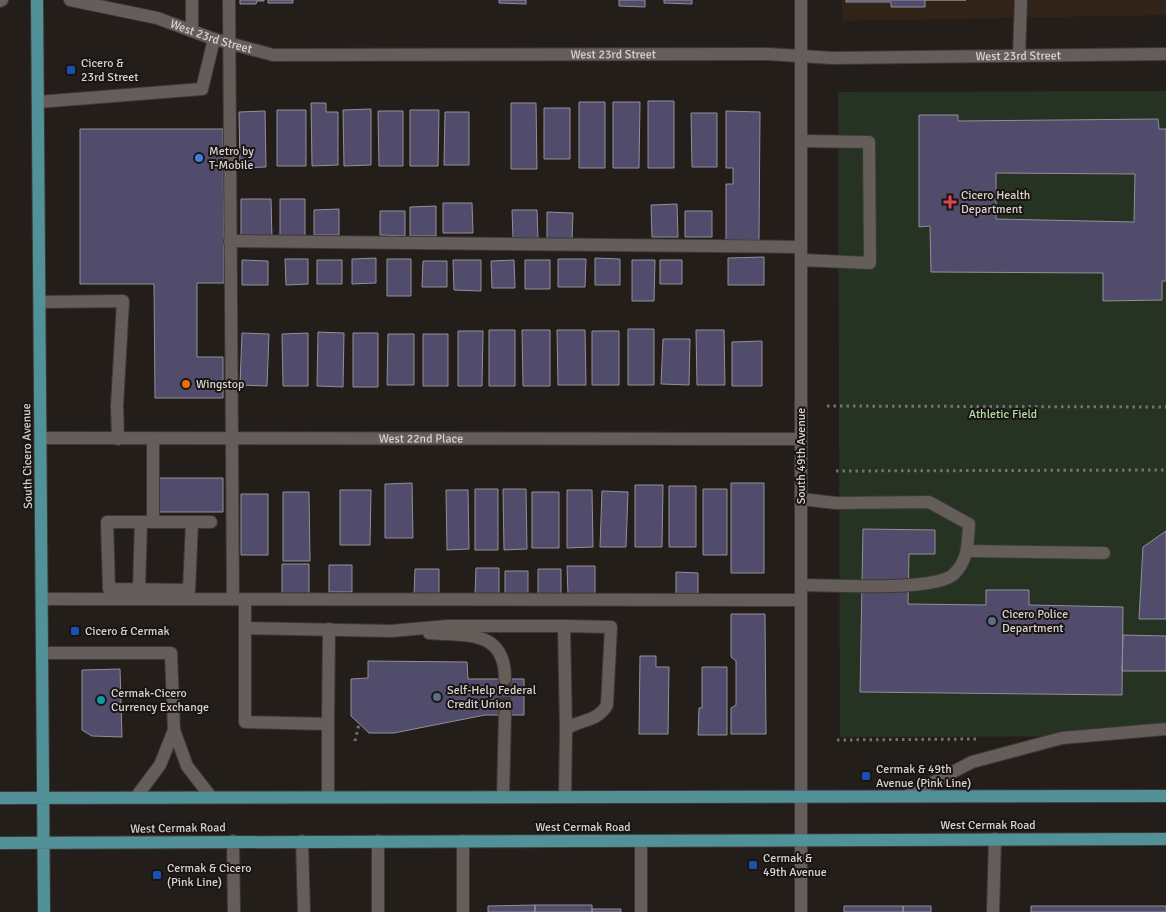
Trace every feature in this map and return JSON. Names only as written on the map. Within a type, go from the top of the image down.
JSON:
[{"type":"main road","name":"South Cicero Avenue","points":[[37,0],[44,912]]},
{"type":"main road","points":[[0,798],[1166,796]]},
{"type":"main road","name":"West Cermak Road","points":[[0,843],[1166,839]]},
{"type":"street","name":"West 23rd Street","points":[[70,0],[133,12],[214,40],[273,55],[768,54],[801,57],[1166,54]]},
{"type":"street","points":[[192,0],[192,31]]},
{"type":"street","points":[[229,0],[232,440],[239,600],[245,628],[245,722],[328,724]]},
{"type":"street","name":"South 49th Avenue","points":[[801,0],[800,797],[802,912]]},
{"type":"street","points":[[1020,56],[1021,0]]},
{"type":"street","points":[[38,102],[202,89],[214,40]]},
{"type":"street","points":[[230,241],[801,253],[870,263],[869,142],[801,141]]},
{"type":"street","points":[[40,302],[123,301],[117,406],[118,439]]},
{"type":"street","name":"West 22nd Place","points":[[41,438],[232,440],[801,439]]},
{"type":"street","points":[[139,589],[147,522],[153,439]]},
{"type":"street","points":[[801,499],[836,504],[929,502],[969,524],[968,551],[953,575],[927,585],[801,585]]},
{"type":"street","points":[[192,522],[189,590],[109,588],[107,522],[147,522],[192,522],[211,522]]},
{"type":"street","points":[[968,551],[1104,553]]},
{"type":"street","points":[[42,600],[801,600]]},
{"type":"street","points":[[391,631],[448,626],[611,627],[608,705],[596,717],[566,729]]},
{"type":"street","points":[[564,626],[565,797]]},
{"type":"street","points":[[245,628],[391,631],[477,637],[490,641],[501,653],[505,666],[504,679]]},
{"type":"street","points":[[328,797],[329,629]]},
{"type":"street","points":[[43,652],[171,653],[174,730],[187,766],[211,797]]},
{"type":"street","points":[[503,797],[505,714]]},
{"type":"street","points":[[907,796],[972,762],[1062,738],[1166,729]]},
{"type":"street","points":[[136,798],[160,765],[174,730]]},
{"type":"street","points":[[993,912],[994,839]]},
{"type":"street","points":[[641,840],[641,912]]},
{"type":"street","points":[[232,841],[234,912]]},
{"type":"street","points":[[302,841],[304,912]]},
{"type":"street","points":[[378,841],[378,912]]},
{"type":"street","points":[[463,841],[464,912]]},
{"type":"path","points":[[827,406],[1166,407]]},
{"type":"path","points":[[836,471],[1166,470]]},
{"type":"path","points":[[355,741],[359,724]]},
{"type":"path","points":[[837,740],[981,739]]},
{"type":"shaded area","points":[[842,0],[1166,0],[1166,15],[842,21]]},
{"type":"green space","name":"Athletic Field","points":[[1166,91],[1166,736],[840,737],[838,92]]},
{"type":"building","points":[[240,0],[264,1],[257,1],[256,4],[240,4]]},
{"type":"building","points":[[268,0],[293,0],[293,3],[268,3]]},
{"type":"building","points":[[499,0],[526,0],[526,4],[499,3]]},
{"type":"building","points":[[619,0],[645,0],[645,7],[619,6]]},
{"type":"building","points":[[664,0],[692,0],[692,4],[664,3]]},
{"type":"building","points":[[846,0],[925,0],[925,7],[891,7],[891,2],[846,2]]},
{"type":"building","points":[[648,101],[674,101],[674,168],[648,168]]},
{"type":"building","points":[[579,102],[605,102],[605,168],[579,168]]},
{"type":"building","points":[[613,102],[640,102],[639,168],[613,168]]},
{"type":"building","points":[[311,103],[326,103],[326,112],[338,112],[338,165],[312,166]]},
{"type":"building","points":[[511,103],[536,103],[537,169],[511,169]]},
{"type":"building","points":[[544,108],[570,108],[570,159],[544,159]]},
{"type":"building","points":[[371,109],[371,165],[344,166],[343,110]]},
{"type":"building","points":[[277,110],[306,110],[306,166],[277,166]]},
{"type":"building","points":[[410,110],[439,110],[438,166],[410,166]]},
{"type":"building","points":[[265,111],[266,167],[240,168],[239,112]]},
{"type":"building","points":[[378,111],[403,111],[403,166],[379,166]]},
{"type":"building","points":[[726,111],[760,112],[759,240],[726,240],[726,184],[733,184],[733,168],[726,168]]},
{"type":"building","points":[[445,112],[469,112],[469,165],[444,165]]},
{"type":"building","points":[[691,113],[717,113],[717,167],[692,167]]},
{"type":"building","points":[[919,115],[958,115],[958,121],[1158,119],[1159,129],[1166,129],[1166,281],[1162,281],[1162,300],[1103,301],[1103,273],[931,272],[930,226],[919,227]],"holes":[[[996,173],[1135,174],[1134,222],[996,219]]]},
{"type":"building","points":[[80,129],[223,129],[224,283],[197,283],[197,357],[223,357],[223,398],[155,398],[154,284],[80,284]]},
{"type":"building","points":[[241,199],[271,199],[272,240],[241,241]]},
{"type":"building","points":[[280,199],[305,199],[305,238],[280,239]]},
{"type":"building","points":[[443,203],[472,203],[473,233],[443,233]]},
{"type":"building","points":[[677,204],[678,237],[652,237],[651,205]]},
{"type":"building","points":[[436,206],[436,236],[410,236],[410,207]]},
{"type":"building","points":[[339,209],[339,235],[314,235],[314,210]]},
{"type":"building","points":[[512,210],[537,210],[538,238],[513,238]]},
{"type":"building","points":[[380,211],[405,211],[405,236],[380,235]]},
{"type":"building","points":[[685,211],[712,211],[712,237],[685,237]]},
{"type":"building","points":[[547,212],[573,213],[572,240],[547,239]]},
{"type":"building","points":[[764,257],[764,285],[728,285],[728,258]]},
{"type":"building","points":[[376,258],[376,283],[352,284],[352,259]]},
{"type":"building","points":[[595,258],[620,259],[620,285],[595,285]]},
{"type":"building","points":[[285,259],[308,259],[308,284],[286,285]]},
{"type":"building","points":[[387,259],[411,259],[411,296],[387,296]]},
{"type":"building","points":[[558,259],[586,259],[585,287],[558,287]]},
{"type":"building","points":[[242,260],[268,261],[268,285],[242,285]]},
{"type":"building","points":[[317,260],[342,260],[342,284],[317,284]]},
{"type":"building","points":[[453,260],[481,260],[481,291],[454,290]]},
{"type":"building","points":[[514,260],[515,288],[492,288],[491,261]]},
{"type":"building","points":[[525,260],[550,260],[550,289],[525,289]]},
{"type":"building","points":[[632,260],[655,260],[654,301],[632,301]]},
{"type":"building","points":[[660,260],[682,260],[682,284],[660,284]]},
{"type":"building","points":[[423,261],[447,261],[447,287],[422,287]]},
{"type":"building","points":[[628,329],[654,329],[654,385],[628,385]]},
{"type":"building","points":[[489,330],[515,330],[515,386],[489,386]]},
{"type":"building","points":[[522,330],[550,330],[550,386],[523,386]]},
{"type":"building","points":[[557,330],[585,330],[586,385],[558,385]]},
{"type":"building","points":[[696,330],[724,330],[725,385],[697,385]]},
{"type":"building","points":[[458,331],[483,331],[482,386],[458,386]]},
{"type":"building","points":[[592,331],[619,331],[619,385],[592,385]]},
{"type":"building","points":[[318,332],[344,333],[343,387],[317,386]]},
{"type":"building","points":[[242,333],[269,334],[267,386],[240,385]]},
{"type":"building","points":[[308,333],[308,386],[283,386],[282,334]]},
{"type":"building","points":[[353,333],[378,333],[378,387],[353,387]]},
{"type":"building","points":[[388,334],[414,334],[414,385],[387,385]]},
{"type":"building","points":[[423,334],[448,334],[448,386],[423,386]]},
{"type":"building","points":[[663,339],[690,339],[689,385],[661,384]]},
{"type":"building","points":[[762,341],[762,386],[732,386],[732,342]]},
{"type":"building","points":[[159,478],[223,478],[223,512],[159,512]]},
{"type":"building","points":[[412,483],[413,538],[385,538],[385,484]]},
{"type":"building","points":[[731,483],[764,483],[764,573],[731,573]]},
{"type":"building","points":[[635,485],[663,485],[662,547],[635,547]]},
{"type":"building","points":[[669,486],[696,486],[696,547],[669,547]]},
{"type":"building","points":[[475,489],[498,489],[498,550],[475,550]]},
{"type":"building","points":[[503,489],[526,489],[527,549],[504,550]]},
{"type":"building","points":[[703,489],[727,489],[727,555],[703,555]]},
{"type":"building","points":[[340,490],[371,490],[370,545],[340,545]]},
{"type":"building","points":[[446,490],[468,490],[469,549],[447,550]]},
{"type":"building","points":[[567,490],[592,490],[593,547],[567,548]]},
{"type":"building","points":[[602,491],[628,492],[626,547],[600,547]]},
{"type":"building","points":[[283,492],[309,492],[310,561],[283,561]]},
{"type":"building","points":[[532,492],[559,492],[559,548],[532,548]]},
{"type":"building","points":[[241,494],[268,494],[268,555],[241,555]]},
{"type":"building","name":"Cicero Police Department","points":[[863,529],[935,530],[935,554],[909,554],[908,604],[986,605],[986,590],[1029,590],[1029,605],[1123,607],[1122,695],[860,692]]},
{"type":"building","points":[[1166,531],[1166,619],[1139,619],[1143,547]]},
{"type":"building","points":[[282,564],[309,564],[309,595],[282,595]]},
{"type":"building","points":[[329,565],[352,565],[352,592],[329,592]]},
{"type":"building","points":[[567,566],[595,566],[595,595],[568,595]]},
{"type":"building","points":[[476,568],[499,568],[499,595],[475,595]]},
{"type":"building","points":[[415,569],[439,569],[439,597],[414,596]]},
{"type":"building","points":[[538,569],[561,569],[561,595],[538,595]]},
{"type":"building","points":[[505,571],[528,571],[528,595],[505,595]]},
{"type":"building","points":[[676,572],[698,573],[698,595],[676,595]]},
{"type":"building","points":[[731,614],[765,614],[766,734],[731,734],[731,708],[736,705],[736,661],[731,657]]},
{"type":"building","points":[[1123,635],[1166,636],[1166,671],[1122,671]]},
{"type":"building","points":[[640,656],[656,656],[656,667],[669,667],[668,734],[639,734]]},
{"type":"building","name":"Self-Help Federal Credit Union","points":[[368,661],[467,662],[468,679],[524,679],[524,715],[485,715],[394,733],[369,733],[351,716],[351,679],[368,678]]},
{"type":"building","points":[[702,667],[727,667],[727,735],[698,735],[699,708],[702,708]]},
{"type":"building","name":"Cermak-Cicero Currency Exchange","points":[[120,669],[122,737],[92,736],[82,730],[82,670]]},
{"type":"building","points":[[535,905],[592,905],[592,912],[535,912]]},
{"type":"building","points":[[535,905],[535,912],[488,912],[488,906]]},
{"type":"building","points":[[844,906],[903,906],[903,912],[844,912]]},
{"type":"building","points":[[903,906],[931,906],[931,912],[903,912]]},
{"type":"building","points":[[1031,906],[1166,906],[1166,912],[1031,912]]},
{"type":"building","points":[[592,909],[621,909],[621,912],[592,912]]},
{"type":"tunnel","points":[[505,679],[505,714]]},
{"type":"place","name":"Cicero & 23rd Street","points":[[71,70]]},
{"type":"place","name":"Metro by T-Mobile","points":[[199,158]]},
{"type":"place","name":"Cicero Health Department","points":[[950,202]]},
{"type":"place","name":"Wingstop","points":[[186,384]]},
{"type":"place","name":"Cicero Police Department","points":[[992,621]]},
{"type":"place","name":"Cicero & Cermak","points":[[75,631]]},
{"type":"place","name":"Self-Help Federal Credit Union","points":[[437,697]]},
{"type":"place","name":"Cermak-Cicero Currency Exchange","points":[[101,700]]},
{"type":"place","name":"Cermak & 49th Avenue (Pink Line)","points":[[866,776]]},
{"type":"place","name":"Cermak & 49th Avenue","points":[[753,865]]},
{"type":"place","name":"Cermak & Cicero (Pink Line)","points":[[157,875]]}]
